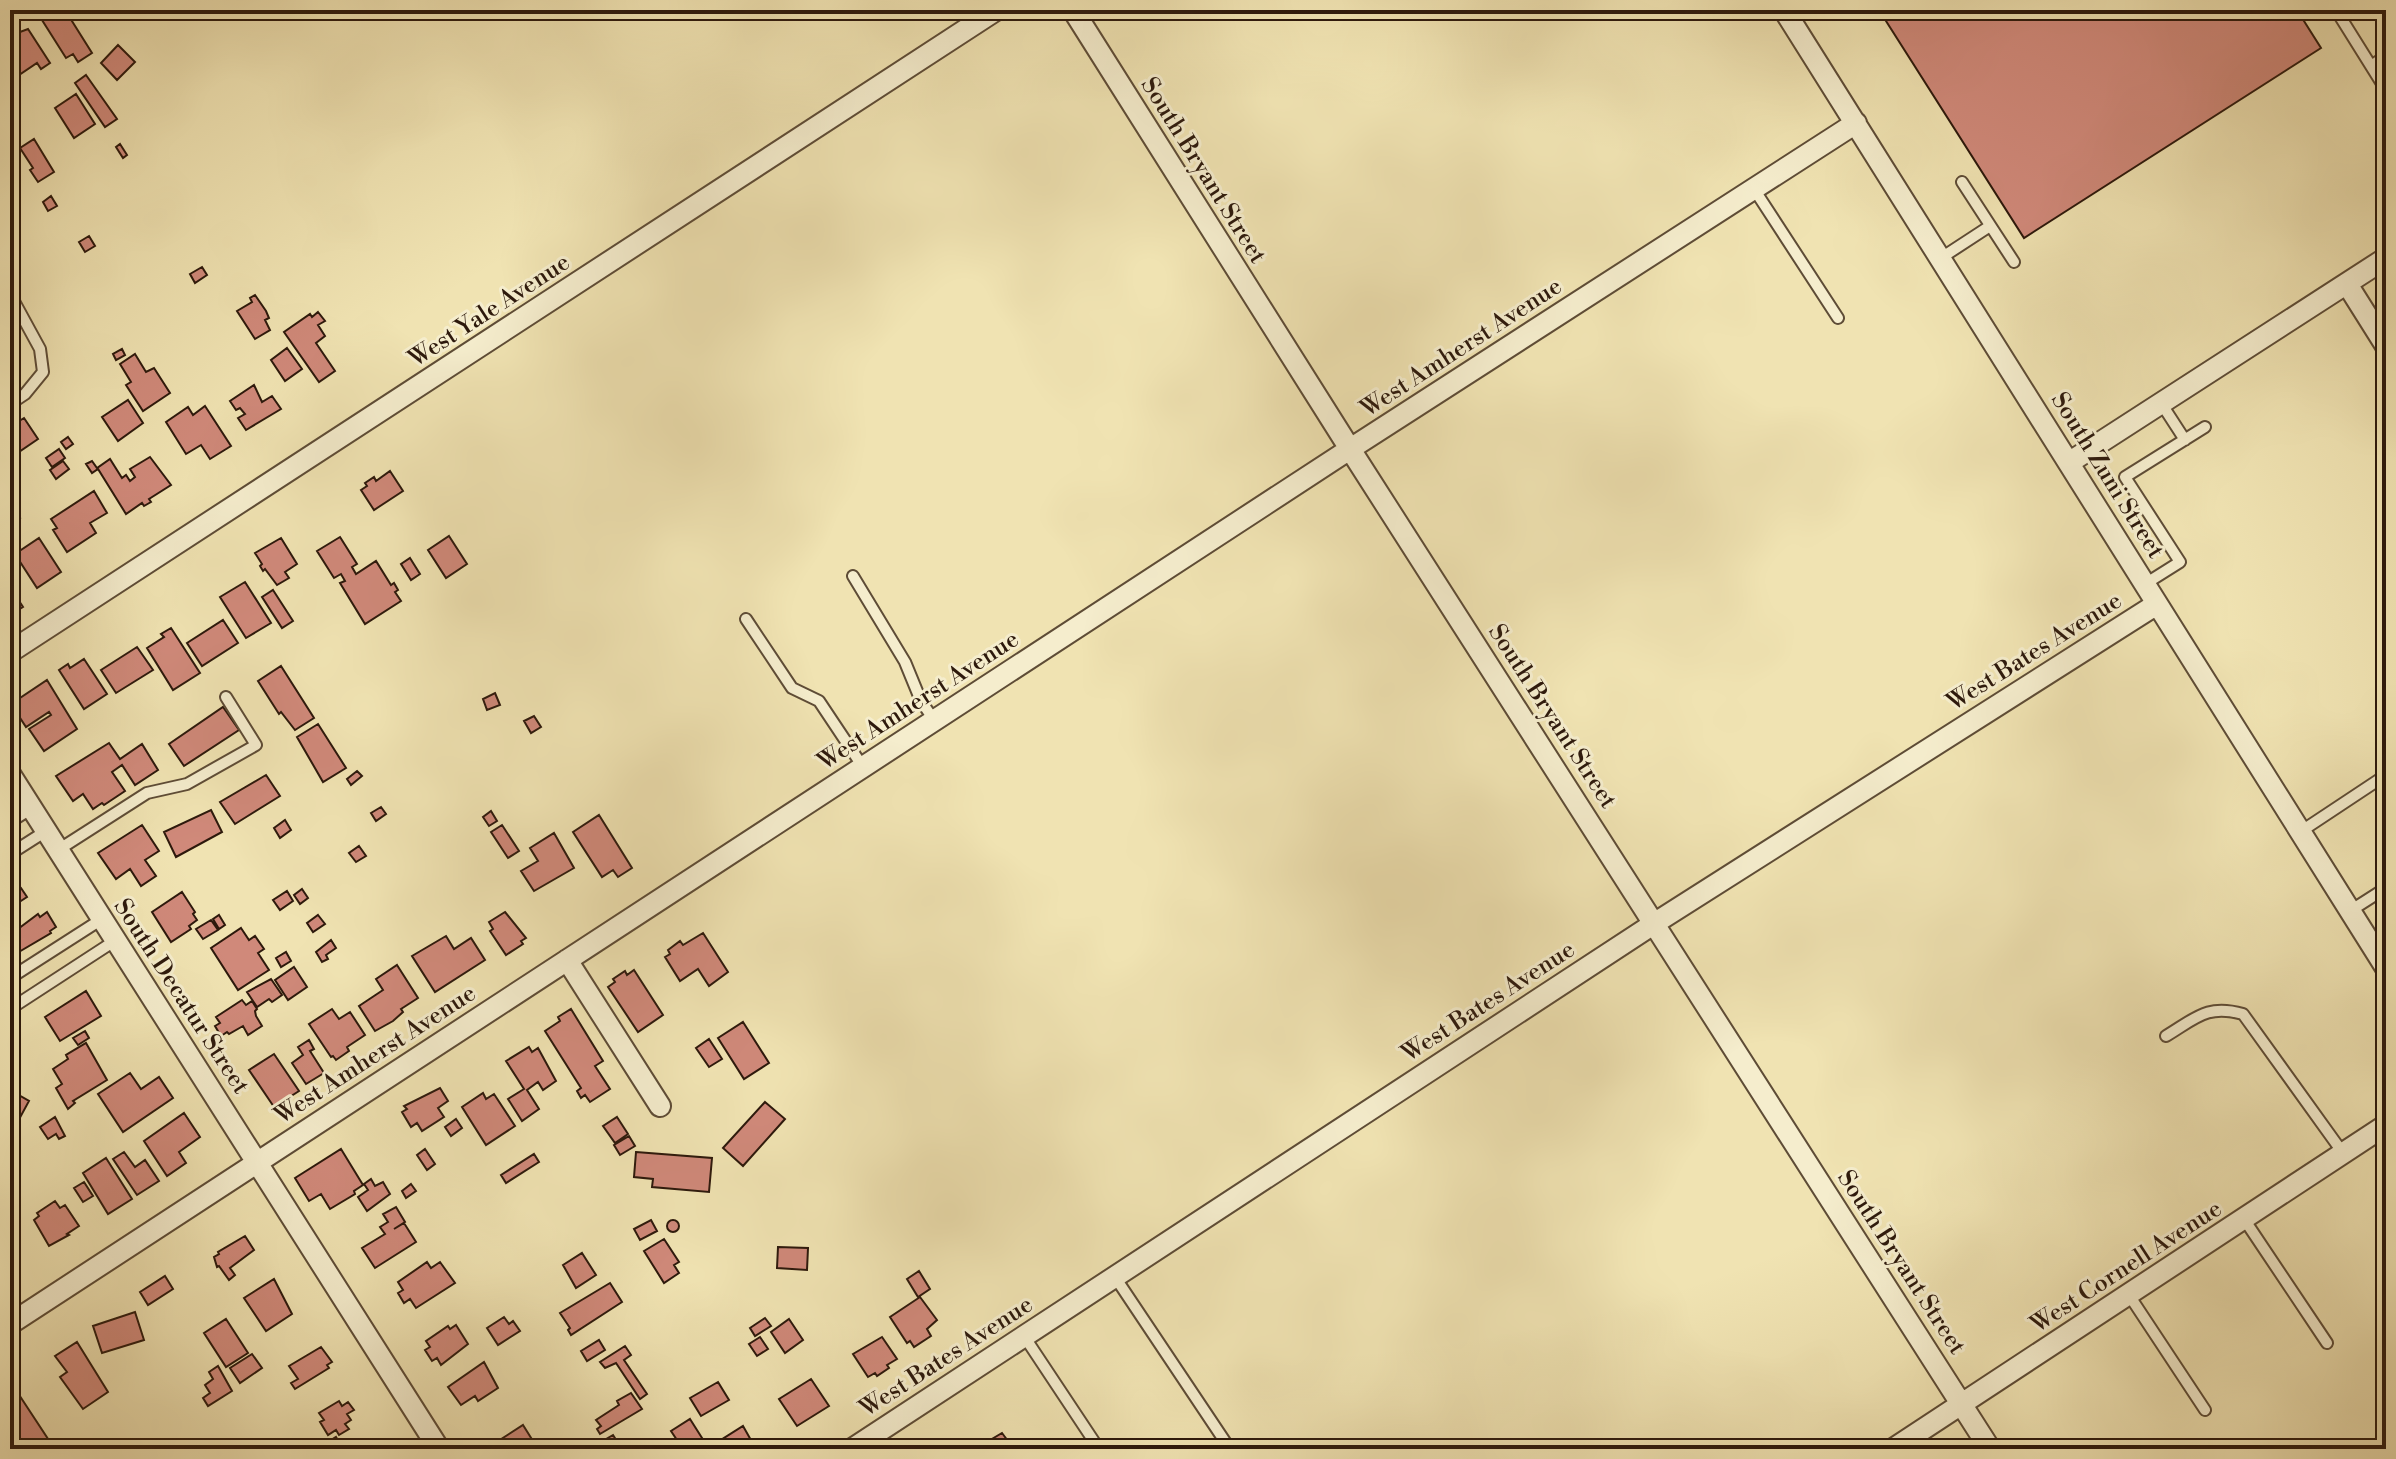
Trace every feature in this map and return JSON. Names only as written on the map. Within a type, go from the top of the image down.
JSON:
[{"type":"street","name":"West Yale Avenue","points":[[10,652],[996,10]]},
{"type":"street","name":"South Bryant Street","points":[[1073,10],[1990,1449]]},
{"type":"street","name":"South Zuni Street","points":[[1784,10],[2386,968]]},
{"type":"street","name":"West Amherst Avenue","points":[[10,1324],[1350,449],[1856,123]]},
{"type":"street","points":[[2070,462],[2386,258]]},
{"type":"street","points":[[2347,284],[2386,346]]},
{"type":"street","name":"West Bates Avenue","points":[[852,1449],[1655,923],[2157,604]]},
{"type":"street","name":"South Decatur Street","points":[[10,774],[439,1449]]},
{"type":"street","points":[[567,960],[660,1106]]},
{"type":"street","name":"West Cornell Avenue","points":[[1893,1449],[2386,1125]]},
{"type":"lane","points":[[2336,10],[2386,90]]},
{"type":"lane","points":[[2371,66],[2386,56]]},
{"type":"lane","points":[[1962,182],[2014,262]]},
{"type":"lane","points":[[1754,189],[1838,318]]},
{"type":"lane","points":[[1941,258],[1990,226]]},
{"type":"lane","points":[[10,294],[40,349],[43,372],[25,394],[10,404]]},
{"type":"lane","points":[[2161,403],[2185,440]]},
{"type":"lane","points":[[2145,584],[2180,562],[2125,477],[2205,427]]},
{"type":"lane","points":[[853,576],[905,662],[921,701],[934,720]]},
{"type":"lane","points":[[746,619],[792,688],[819,701],[863,767]]},
{"type":"lane","points":[[58,850],[147,793],[187,784],[256,745],[226,697]]},
{"type":"lane","points":[[2300,832],[2386,775]]},
{"type":"lane","points":[[10,822],[32,808]]},
{"type":"lane","points":[[10,854],[46,831]]},
{"type":"lane","points":[[2350,911],[2386,888]]},
{"type":"lane","points":[[10,978],[102,919]]},
{"type":"lane","points":[[10,1009],[116,940]]},
{"type":"lane","points":[[2166,1036],[2204,1013],[2224,1009],[2243,1014],[2343,1153]]},
{"type":"lane","points":[[2244,1219],[2327,1343]]},
{"type":"lane","points":[[1115,1277],[1230,1449]]},
{"type":"lane","points":[[2129,1295],[2205,1410]]},
{"type":"lane","points":[[1024,1336],[1099,1449]]},
{"type":"building","points":[[58,10],[65,10],[92,53],[78,62],[73,54],[66,58],[42,20]]},
{"type":"building","points":[[1879,10],[2297,10],[2321,48],[2024,238]]},
{"type":"building","points":[[18,29],[20,32],[28,29],[50,63],[41,69],[37,63],[19,75],[15,68],[10,71],[10,35]]},
{"type":"building","points":[[118,45],[135,62],[117,80],[101,63]]},
{"type":"building","points":[[86,75],[117,119],[105,127],[75,83]]},
{"type":"building","points":[[76,94],[95,124],[74,138],[55,108]]},
{"type":"building","points":[[10,135],[17,148],[13,151],[16,155],[10,159]]},
{"type":"building","points":[[34,139],[54,172],[38,182],[20,148]]},
{"type":"building","points":[[120,144],[127,155],[123,158],[116,147]]},
{"type":"building","points":[[51,196],[57,206],[48,211],[43,202]]},
{"type":"building","points":[[89,236],[95,246],[85,252],[79,242]]},
{"type":"building","points":[[202,267],[207,275],[195,283],[190,274]]},
{"type":"building","points":[[255,295],[269,318],[265,320],[270,330],[255,339],[237,311],[252,302],[250,298]]},
{"type":"building","points":[[318,312],[325,321],[318,325],[325,336],[316,343],[335,371],[319,382],[284,332]]},
{"type":"building","points":[[287,348],[302,369],[285,381],[271,360]]},
{"type":"building","points":[[122,349],[125,355],[116,360],[113,354]]},
{"type":"building","points":[[135,354],[146,372],[154,368],[170,393],[143,411],[126,385],[131,382],[120,364]]},
{"type":"building","points":[[254,385],[262,402],[272,396],[281,409],[246,430],[238,418],[245,414],[240,408],[236,410],[230,401]]},
{"type":"building","points":[[128,400],[143,423],[118,441],[102,417]]},
{"type":"building","points":[[205,406],[231,446],[210,459],[201,445],[186,454],[166,422],[188,407],[193,415]]},
{"type":"building","points":[[24,418],[38,439],[10,458],[10,424]]},
{"type":"building","points":[[68,437],[73,444],[66,449],[61,442]]},
{"type":"building","points":[[59,449],[65,458],[52,467],[46,458]]},
{"type":"building","points":[[150,457],[171,485],[149,499],[151,502],[144,506],[142,503],[126,514],[98,469],[92,473],[86,464],[92,461],[97,468],[110,459],[122,478],[126,475],[130,481],[135,477],[130,469]]},
{"type":"building","points":[[63,461],[69,469],[56,479],[50,470]]},
{"type":"building","points":[[390,471],[403,491],[374,510],[361,490],[374,477],[376,481]]},
{"type":"building","points":[[94,491],[107,513],[90,523],[96,533],[67,552],[53,530],[57,528],[51,519]]},
{"type":"building","points":[[10,502],[20,518],[10,524]]},
{"type":"building","points":[[449,536],[467,564],[446,578],[428,550]]},
{"type":"building","points":[[340,537],[357,564],[352,567],[356,574],[376,561],[391,585],[394,583],[398,590],[395,592],[401,601],[365,624],[340,583],[345,581],[341,574],[334,578],[317,551]]},
{"type":"building","points":[[39,538],[61,572],[37,588],[15,554]]},
{"type":"building","points":[[281,538],[297,564],[285,572],[289,578],[277,585],[265,569],[263,571],[255,553]]},
{"type":"building","points":[[410,558],[420,574],[411,580],[401,564]]},
{"type":"building","points":[[245,582],[271,623],[246,638],[220,597]]},
{"type":"building","points":[[10,587],[23,607],[10,615]]},
{"type":"building","points":[[273,590],[293,621],[282,628],[262,597]]},
{"type":"building","points":[[223,620],[238,643],[202,666],[187,643]]},
{"type":"building","points":[[171,628],[200,673],[173,690],[147,648],[164,637],[161,634]]},
{"type":"building","points":[[137,647],[153,670],[116,693],[101,670]]},
{"type":"building","points":[[84,659],[107,694],[84,709],[59,670],[68,664],[70,668]]},
{"type":"building","points":[[281,666],[314,718],[295,730],[281,712],[279,714],[258,681]]},
{"type":"building","points":[[47,680],[77,729],[44,751],[29,729],[51,715],[49,712],[26,727],[11,704]]},
{"type":"building","points":[[495,693],[500,705],[487,710],[483,699]]},
{"type":"building","points":[[223,707],[239,730],[184,766],[169,744]]},
{"type":"building","points":[[534,716],[541,727],[531,733],[524,721]]},
{"type":"building","points":[[318,724],[346,768],[323,782],[297,737]]},
{"type":"building","points":[[109,743],[120,759],[142,744],[158,770],[135,785],[122,765],[112,772],[125,791],[93,809],[83,794],[73,801],[56,776]]},
{"type":"building","points":[[357,771],[362,776],[351,785],[347,779]]},
{"type":"building","points":[[266,775],[280,796],[235,824],[220,802]]},
{"type":"building","points":[[381,807],[386,814],[376,821],[371,813]]},
{"type":"building","points":[[211,810],[222,832],[176,857],[164,832]]},
{"type":"building","points":[[491,811],[497,821],[489,826],[483,817]]},
{"type":"building","points":[[599,815],[632,868],[618,877],[613,870],[602,877],[573,832]]},
{"type":"building","points":[[285,820],[291,830],[280,838],[274,828]]},
{"type":"building","points":[[142,825],[159,851],[145,860],[156,876],[141,886],[130,869],[116,879],[98,853]]},
{"type":"building","points":[[502,825],[519,851],[508,858],[491,832]]},
{"type":"building","points":[[554,833],[574,868],[534,891],[521,871],[538,861],[530,848]]},
{"type":"building","points":[[359,846],[366,856],[356,862],[349,853]]},
{"type":"building","points":[[10,873],[14,874],[19,886],[10,893]]},
{"type":"building","points":[[21,888],[27,897],[10,908],[10,895]]},
{"type":"building","points":[[302,889],[308,898],[300,904],[294,895]]},
{"type":"building","points":[[287,891],[293,901],[280,910],[273,900]]},
{"type":"building","points":[[182,892],[197,920],[189,926],[191,929],[171,942],[152,912]]},
{"type":"building","points":[[47,912],[56,927],[12,956],[10,942],[13,940],[10,935],[38,914],[40,917]]},
{"type":"building","points":[[505,912],[526,938],[521,941],[523,944],[506,955],[490,931],[493,929],[489,922]]},
{"type":"building","points":[[219,915],[225,925],[219,929],[213,919]]},
{"type":"building","points":[[318,915],[325,924],[313,932],[307,923]]},
{"type":"building","points":[[211,920],[218,930],[203,939],[196,929]]},
{"type":"building","points":[[241,928],[249,940],[255,936],[264,949],[258,953],[269,970],[238,990],[211,948]]},
{"type":"building","points":[[703,933],[728,972],[709,986],[698,969],[680,981],[665,957],[670,954],[668,950],[680,941],[683,945]]},
{"type":"building","points":[[446,936],[454,949],[471,938],[485,960],[435,992],[412,956]]},
{"type":"building","points":[[331,940],[336,948],[322,962],[316,952]]},
{"type":"building","points":[[286,952],[291,961],[281,967],[276,958]]},
{"type":"building","points":[[397,965],[418,998],[401,1009],[403,1012],[393,1021],[375,1031],[359,1006],[383,990],[376,979]]},
{"type":"building","points":[[294,967],[307,987],[288,1000],[275,980]]},
{"type":"building","points":[[634,970],[663,1015],[638,1032],[608,987],[625,971],[627,975]]},
{"type":"building","points":[[271,979],[282,995],[257,1007],[247,992]]},
{"type":"building","points":[[86,991],[101,1016],[60,1041],[45,1017]]},
{"type":"building","points":[[242,1000],[246,1005],[252,1001],[262,1026],[248,1035],[243,1026],[221,1036],[215,1026],[220,1023],[216,1017]]},
{"type":"building","points":[[332,1009],[339,1019],[350,1012],[365,1035],[347,1047],[349,1051],[336,1060],[309,1024]]},
{"type":"building","points":[[571,1009],[603,1061],[595,1066],[610,1089],[590,1102],[585,1095],[581,1098],[577,1091],[581,1088],[545,1031]]},
{"type":"building","points":[[743,1022],[769,1063],[744,1079],[718,1038]]},
{"type":"building","points":[[85,1031],[89,1038],[78,1045],[73,1038]]},
{"type":"building","points":[[709,1039],[722,1059],[709,1067],[696,1048]]},
{"type":"building","points":[[309,1040],[314,1049],[310,1051],[324,1073],[306,1084],[292,1063],[303,1055],[298,1047]]},
{"type":"building","points":[[86,1043],[107,1080],[73,1101],[75,1103],[68,1109],[56,1088],[62,1084],[53,1069],[68,1059],[66,1055]]},
{"type":"building","points":[[529,1047],[532,1052],[538,1048],[556,1081],[543,1090],[538,1082],[527,1090],[539,1109],[522,1121],[508,1099],[524,1089],[506,1061]]},
{"type":"building","points":[[274,1054],[299,1091],[274,1107],[249,1070]]},
{"type":"building","points":[[130,1073],[141,1089],[159,1077],[173,1098],[123,1132],[98,1094]]},
{"type":"building","points":[[440,1088],[448,1101],[438,1108],[444,1117],[422,1131],[417,1123],[411,1127],[402,1112],[407,1109],[404,1106]]},
{"type":"building","points":[[10,1090],[29,1101],[10,1136]]},
{"type":"building","points":[[483,1093],[486,1099],[494,1094],[515,1126],[486,1145],[462,1107]]},
{"type":"building","points":[[765,1102],[785,1119],[743,1166],[723,1148]]},
{"type":"building","points":[[184,1113],[200,1137],[179,1152],[186,1163],[167,1176],[144,1141]]},
{"type":"building","points":[[55,1117],[65,1136],[59,1139],[56,1134],[48,1139],[40,1127]]},
{"type":"building","points":[[617,1117],[628,1134],[615,1143],[603,1126]]},
{"type":"building","points":[[456,1119],[462,1128],[451,1136],[445,1127]]},
{"type":"building","points":[[629,1136],[635,1146],[620,1155],[614,1145]]},
{"type":"building","points":[[341,1149],[363,1185],[354,1191],[355,1194],[330,1209],[321,1194],[309,1201],[295,1178]]},
{"type":"building","points":[[425,1149],[435,1164],[427,1170],[417,1155]]},
{"type":"building","points":[[124,1152],[135,1167],[145,1160],[159,1181],[137,1195],[113,1159]]},
{"type":"building","points":[[636,1152],[712,1158],[709,1192],[652,1187],[653,1179],[634,1177]]},
{"type":"building","points":[[534,1154],[539,1162],[506,1183],[501,1175]]},
{"type":"building","points":[[106,1158],[132,1199],[108,1214],[83,1173]]},
{"type":"building","points":[[371,1179],[375,1186],[383,1182],[390,1194],[367,1211],[358,1197],[368,1190],[364,1184]]},
{"type":"building","points":[[84,1182],[93,1196],[83,1202],[74,1188]]},
{"type":"building","points":[[411,1184],[416,1191],[406,1198],[402,1191]]},
{"type":"building","points":[[55,1201],[60,1208],[65,1205],[79,1226],[49,1246],[34,1220],[39,1216],[37,1213]]},
{"type":"building","points":[[396,1207],[405,1222],[394,1229],[404,1223],[416,1242],[375,1268],[362,1248],[385,1234],[380,1227],[388,1222],[383,1214]]},
{"type":"building","points":[[651,1220],[657,1231],[640,1240],[634,1229]]},
{"type":"building","points":[[668,1221],[678,1221],[678,1231],[668,1231]]},
{"type":"building","points":[[245,1236],[254,1250],[230,1268],[235,1275],[229,1280],[217,1267],[214,1257]]},
{"type":"building","points":[[664,1239],[679,1262],[674,1265],[679,1273],[664,1283],[644,1251]]},
{"type":"building","points":[[778,1247],[808,1248],[807,1270],[777,1268]]},
{"type":"building","points":[[10,1253],[18,1265],[10,1271]]},
{"type":"building","points":[[582,1253],[596,1275],[576,1288],[563,1265]]},
{"type":"building","points":[[427,1262],[431,1268],[440,1262],[455,1283],[416,1308],[410,1299],[404,1303],[398,1293],[403,1290],[398,1282]]},
{"type":"building","points":[[919,1271],[930,1289],[918,1297],[907,1279]]},
{"type":"building","points":[[165,1276],[173,1289],[148,1305],[140,1292]]},
{"type":"building","points":[[274,1279],[292,1314],[266,1331],[244,1298]]},
{"type":"building","points":[[610,1283],[622,1302],[571,1335],[560,1313]]},
{"type":"building","points":[[920,1297],[937,1320],[927,1329],[931,1336],[914,1347],[910,1341],[907,1343],[890,1317]]},
{"type":"building","points":[[135,1312],[144,1340],[102,1353],[93,1326]]},
{"type":"building","points":[[504,1317],[509,1324],[513,1321],[520,1331],[498,1345],[487,1328]]},
{"type":"building","points":[[765,1318],[771,1326],[755,1336],[750,1328]]},
{"type":"building","points":[[226,1319],[248,1353],[226,1367],[204,1333]]},
{"type":"building","points":[[789,1319],[803,1340],[785,1353],[771,1332]]},
{"type":"building","points":[[456,1325],[468,1344],[441,1365],[437,1358],[432,1361],[425,1350],[430,1347],[426,1341],[448,1326],[450,1329]]},
{"type":"building","points":[[760,1337],[768,1349],[757,1356],[749,1344]]},
{"type":"building","points":[[882,1337],[897,1359],[877,1376],[875,1373],[868,1377],[853,1354]]},
{"type":"building","points":[[599,1340],[605,1350],[587,1361],[581,1351]]},
{"type":"building","points":[[77,1342],[108,1392],[83,1409],[60,1377],[67,1372],[55,1356]]},
{"type":"building","points":[[625,1346],[631,1355],[624,1360],[647,1394],[640,1399],[616,1363],[605,1368],[600,1362]]},
{"type":"building","points":[[321,1347],[332,1362],[327,1365],[329,1368],[295,1389],[291,1383],[298,1379],[289,1366]]},
{"type":"building","points":[[252,1354],[262,1368],[240,1383],[230,1368]]},
{"type":"building","points":[[484,1362],[498,1388],[478,1401],[475,1396],[461,1405],[448,1387]]},
{"type":"building","points":[[218,1366],[232,1391],[208,1406],[203,1398],[210,1393],[205,1385],[213,1379],[209,1372]]},
{"type":"building","points":[[811,1379],[829,1406],[797,1426],[779,1399]]},
{"type":"building","points":[[10,1381],[52,1445],[46,1449],[10,1449]]},
{"type":"building","points":[[718,1382],[729,1400],[701,1416],[690,1398]]},
{"type":"building","points":[[631,1393],[642,1409],[600,1434],[597,1429],[601,1426],[596,1420]]},
{"type":"building","points":[[339,1401],[342,1406],[348,1402],[354,1410],[347,1414],[351,1420],[345,1424],[349,1429],[339,1435],[336,1430],[328,1435],[320,1422],[324,1420],[319,1413]]},
{"type":"building","points":[[690,1419],[709,1449],[683,1449],[671,1431]]},
{"type":"building","points":[[523,1425],[538,1449],[499,1449],[495,1443]]},
{"type":"building","points":[[743,1426],[756,1449],[712,1449],[713,1445]]},
{"type":"building","points":[[1002,1433],[1014,1449],[982,1449],[980,1446]]},
{"type":"building","points":[[613,1435],[618,1443],[608,1449],[598,1449],[596,1445]]},
{"type":"building","points":[[336,1437],[342,1447],[339,1449],[317,1449]]}]
